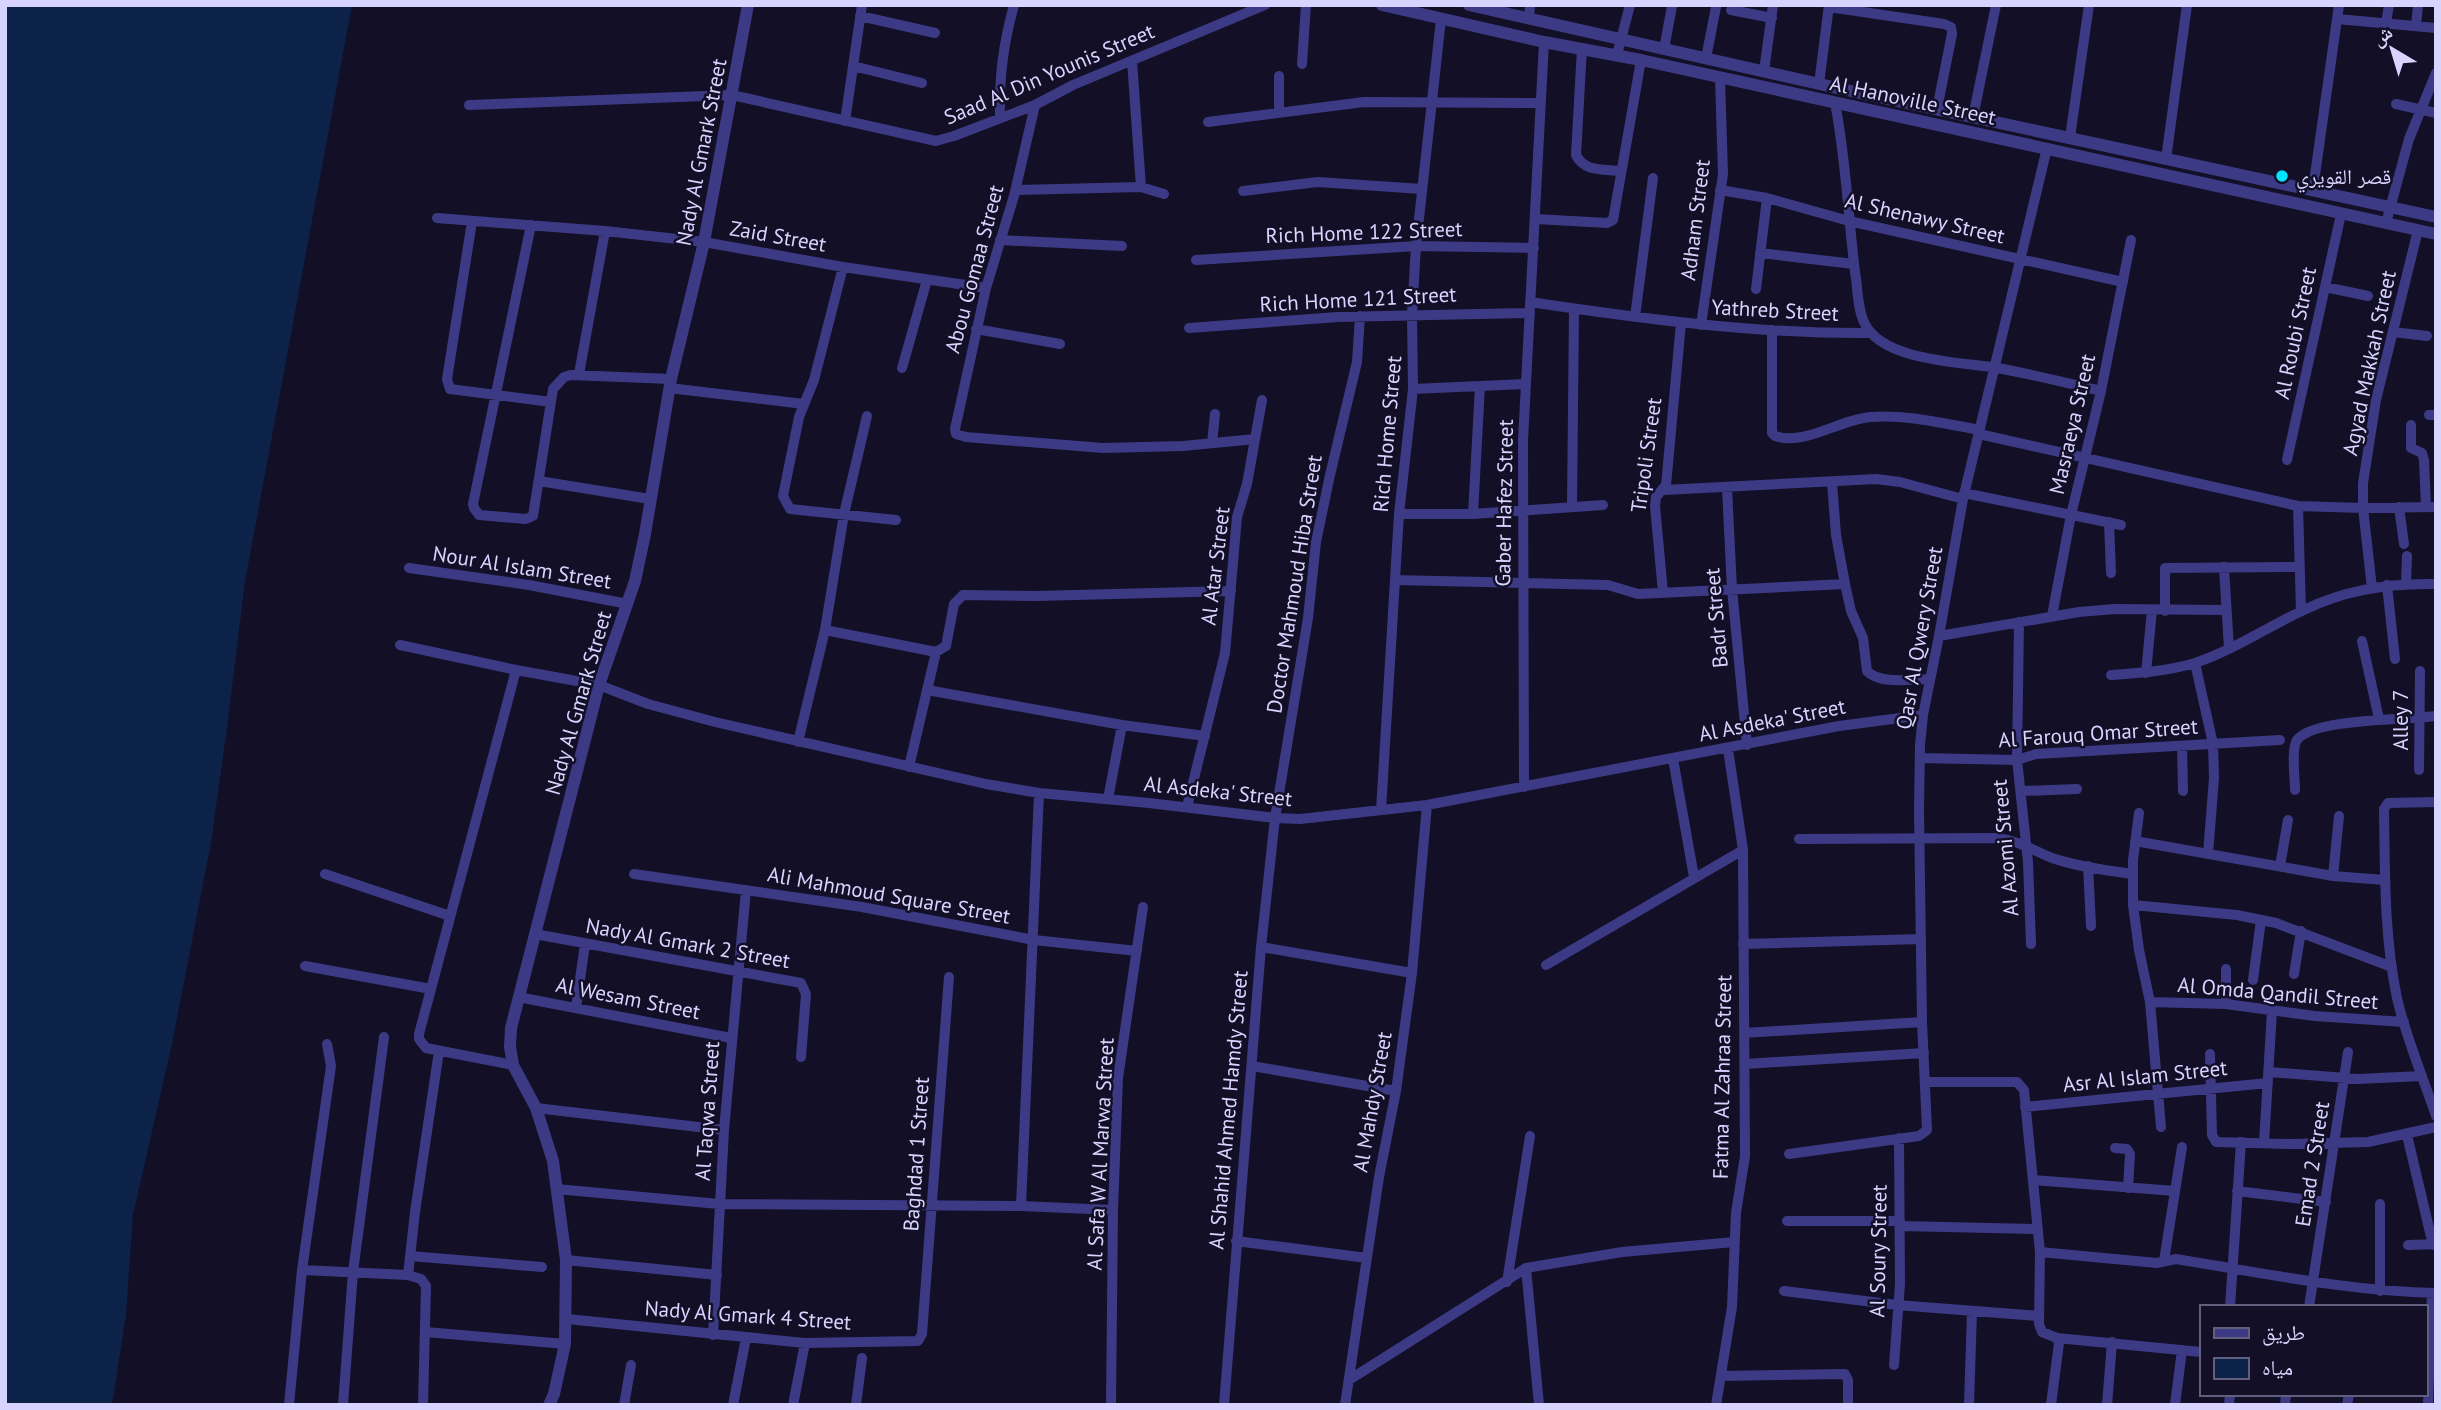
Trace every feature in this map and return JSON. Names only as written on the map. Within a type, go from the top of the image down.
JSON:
[{"type":"street","name":"Nady Al Gmark Street","points":[[554,1401],[565,1344],[566,1260],[546,1134],[536,1108],[513,1066],[510,1038],[518,997],[599,685],[628,604],[645,534],[670,384],[704,242],[748,5]]},
{"type":"street","points":[[1000,118],[999,78],[1014,5]]},
{"type":"street","name":"Saad Al Din Younis Street","points":[[469,104],[732,95],[936,141],[945,140],[1265,5]]},
{"type":"street","points":[[1302,64],[1306,5]]},
{"type":"street","name":"Al Hanoville Street","points":[[1382,5],[2436,234]]},
{"type":"street","name":"Al Hanoville Street","points":[[1469,5],[1529,12],[1664,49],[2436,217]]},
{"type":"street","points":[[1617,55],[1630,5]]},
{"type":"street","points":[[1764,71],[1773,5]]},
{"type":"street","points":[[1973,117],[1996,5]]},
{"type":"street","points":[[2070,137],[2090,5]]},
{"type":"street","points":[[2166,159],[2187,5]]},
{"type":"street","points":[[2313,189],[2339,5]]},
{"type":"street","points":[[2386,23],[2389,5]]},
{"type":"street","points":[[2416,26],[2418,5]]},
{"type":"street","points":[[1664,49],[1672,6]]},
{"type":"street","points":[[1819,84],[1829,6],[1944,24],[1951,27],[1952,34],[1937,109]]},
{"type":"street","points":[[1706,58],[1716,7]]},
{"type":"street","points":[[1731,10],[1772,18]]},
{"type":"street","points":[[845,121],[861,11],[935,33]]},
{"type":"street","name":"Rich Home Street","points":[[1381,810],[1399,514],[1413,389],[1412,314],[1416,246],[1441,19]]},
{"type":"street","points":[[2337,19],[2436,27]]},
{"type":"street","name":"Gaber Hafez Street","points":[[1524,787],[1525,384],[1544,42]]},
{"type":"street","points":[[1581,48],[1576,155],[1579,162],[1586,167],[1620,171]]},
{"type":"street","points":[[1536,219],[1613,220],[1642,60]]},
{"type":"street","points":[[1132,61],[1141,187]]},
{"type":"street","points":[[853,66],[922,83]]},
{"type":"street","points":[[2386,223],[2409,139],[2436,73]]},
{"type":"street","points":[[1279,76],[1279,113]]},
{"type":"street","name":"Adham Street","points":[[1701,325],[1723,174],[1720,78]]},
{"type":"street","points":[[1208,122],[1364,102],[1540,103]]},
{"type":"street","points":[[1835,103],[1843,150],[1861,312],[1871,333],[1903,352],[1922,357],[1996,368],[2101,391]]},
{"type":"street","name":"Abou Gomaa Street","points":[[1035,104],[1016,190],[976,329],[956,434],[965,438],[1104,448],[1213,443]]},
{"type":"street","points":[[2396,104],[2436,113]]},
{"type":"street","name":"Qasr Al Qwery Street","points":[[1789,1154],[1919,1136],[1927,1130],[1919,839],[1923,715],[1963,496],[2048,148]]},
{"type":"street","points":[[1635,317],[1653,178]]},
{"type":"street","points":[[1243,191],[1318,182],[1422,189]]},
{"type":"street","points":[[1016,190],[1141,187],[1164,194]]},
{"type":"street","name":"Al Shenawy Street","points":[[1720,190],[1767,198],[1849,221],[2123,282]]},
{"type":"street","points":[[1756,289],[1767,198]]},
{"type":"street","name":"Al Roubi Street","points":[[2287,460],[2341,214]]},
{"type":"street","name":"Zaid Street","points":[[436,218],[605,231],[704,242],[843,267],[986,288]]},
{"type":"street","points":[[531,225],[474,508],[479,515],[530,519],[533,516],[553,389],[564,377],[579,374],[670,384],[804,404]]},
{"type":"street","points":[[471,228],[447,384],[450,389],[551,402]]},
{"type":"street","name":"Agyad Makkah Street","points":[[2372,588],[2363,508],[2363,483],[2376,400],[2418,230]]},
{"type":"street","points":[[579,374],[605,231]]},
{"type":"street","points":[[1000,240],[1122,246]]},
{"type":"street","name":"Masraeya Street","points":[[2052,616],[2071,515],[2101,391],[2131,240]]},
{"type":"street","name":"Rich Home 122 Street","points":[[1196,260],[1416,246],[1534,248]]},
{"type":"street","points":[[1760,253],[1854,264]]},
{"type":"street","points":[[843,267],[814,380],[799,417],[784,501],[790,509],[896,520]]},
{"type":"street","points":[[902,368],[927,280]]},
{"type":"street","points":[[2325,287],[2368,296]]},
{"type":"street","name":"Yathreb Street","points":[[1530,308],[1574,309],[1701,325],[1824,333],[1871,333]]},
{"type":"street","name":"Rich Home 121 Street","points":[[1189,328],[1530,308]]},
{"type":"street","points":[[1572,507],[1574,309]]},
{"type":"street","name":"Doctor Mahmoud Hiba Street","points":[[1275,818],[1308,618],[1319,529],[1357,362],[1360,316]]},
{"type":"street","name":"Tripoli Street","points":[[1663,593],[1654,506],[1656,497],[1664,490],[1681,323]]},
{"type":"street","points":[[976,329],[1060,344]]},
{"type":"street","points":[[1772,330],[1770,401],[1772,432],[1775,436],[1804,436],[1852,419],[1895,417],[1980,432],[2298,506],[2431,506],[2422,453],[2411,448],[2411,425]]},
{"type":"street","points":[[2393,332],[2427,336]]},
{"type":"street","points":[[1413,389],[1525,384]]},
{"type":"street","points":[[1473,514],[1480,386]]},
{"type":"street","name":"Al Atar Street","points":[[1187,807],[1225,653],[1237,517],[1247,484],[1262,400]]},
{"type":"street","points":[[1215,414],[1213,443],[1255,439]]},
{"type":"street","points":[[798,742],[825,630],[844,514],[867,416]]},
{"type":"street","points":[[1664,490],[1876,479],[2121,525]]},
{"type":"street","points":[[539,481],[650,499]]},
{"type":"street","points":[[1832,482],[1836,535],[1851,611],[1863,638],[1865,665],[1871,675],[1883,679],[1929,679]]},
{"type":"street","name":"Badr Street","points":[[1727,488],[1732,589],[1747,745]]},
{"type":"street","points":[[1399,514],[1473,514],[1603,505]]},
{"type":"street","points":[[2298,506],[2301,611]]},
{"type":"street","points":[[2399,507],[2404,544]]},
{"type":"street","points":[[2109,522],[2111,573]]},
{"type":"street","points":[[2406,584],[2407,555]]},
{"type":"street","points":[[2224,567],[2229,649]]},
{"type":"street","points":[[2165,611],[2165,568],[2299,567]]},
{"type":"street","name":"Nour Al Islam Street","points":[[409,568],[529,585],[628,604]]},
{"type":"street","points":[[1395,580],[1608,585],[1638,594],[1845,584]]},
{"type":"street","points":[[2111,675],[2146,673],[2195,663],[2229,649],[2301,611],[2372,588],[2436,584]]},
{"type":"street","points":[[2387,585],[2395,659]]},
{"type":"street","points":[[825,630],[936,652],[946,646],[954,604],[963,595],[1231,592]]},
{"type":"street","points":[[1939,636],[2052,616],[2115,609],[2225,610]]},
{"type":"street","points":[[2146,673],[2152,610]]},
{"type":"street","name":"Al Azomi Street","points":[[2019,622],[2017,760],[2028,862],[2031,944]]},
{"type":"street","points":[[2362,641],[2379,719]]},
{"type":"street","name":"Al Asdeka' Street","points":[[400,645],[599,685],[648,704],[798,742],[1040,793],[1275,818],[1300,819],[1427,805],[1839,726],[1923,715]]},
{"type":"street","points":[[909,767],[936,652]]},
{"type":"street","points":[[2195,663],[2213,744],[2214,778],[2208,854]]},
{"type":"street","points":[[513,1066],[426,1048],[419,1039],[516,670]]},
{"type":"street","name":"Alley 7","points":[[2419,770],[2420,671]]},
{"type":"street","points":[[927,690],[1122,725],[1205,736]]},
{"type":"street","points":[[2295,790],[2297,740],[2317,730],[2349,722],[2436,716]]},
{"type":"street","points":[[1108,799],[1122,725]]},
{"type":"street","name":"Al Farouq Omar Street","points":[[1920,758],[2017,760],[2036,754],[2280,740]]},
{"type":"street","points":[[2182,746],[2183,791]]},
{"type":"street","name":"Fatma Al Zahraa Street","points":[[1716,1405],[1732,1307],[1734,1242],[1745,1156],[1743,850],[1728,749]]},
{"type":"street","points":[[1673,759],[1694,877]]},
{"type":"street","points":[[2022,791],[2077,789]]},
{"type":"street","points":[[1021,1206],[1040,793]]},
{"type":"street","points":[[2436,802],[2384,805],[2385,880],[2392,967],[2404,1022],[2436,1116]]},
{"type":"street","name":"Al Mahdy Street","points":[[1345,1405],[1379,1177],[1396,1091],[1412,973],[1427,805]]},
{"type":"street","points":[[2139,813],[2135,841],[2133,905],[2138,950],[2150,1002],[2161,1127]]},
{"type":"street","points":[[2333,876],[2339,816]]},
{"type":"street","name":"Al Shahid Ahmed Hamdy Street","points":[[1224,1405],[1261,947],[1275,818]]},
{"type":"street","points":[[2280,866],[2288,820]]},
{"type":"street","points":[[1798,839],[1996,838],[2024,844],[2052,858],[2133,874]]},
{"type":"street","points":[[2135,841],[2333,876],[2385,880]]},
{"type":"street","points":[[1546,965],[1743,850]]},
{"type":"street","points":[[2088,866],[2091,926]]},
{"type":"street","points":[[325,874],[450,916]]},
{"type":"street","name":"Ali Mahmoud Square Street","points":[[634,874],[862,906],[1034,940],[1137,951]]},
{"type":"street","name":"Al Taqwa Street","points":[[713,1335],[724,1130],[746,890]]},
{"type":"street","points":[[2133,905],[2226,913],[2261,920],[2301,931],[2392,967]]},
{"type":"street","name":"Al Safa W Al Marwa Street","points":[[1111,1405],[1113,1210],[1118,1078],[1143,907]]},
{"type":"street","points":[[2253,981],[2261,920]]},
{"type":"street","points":[[2294,974],[2301,931]]},
{"type":"street","name":"Nady Al Gmark 2 Street","points":[[536,934],[795,980],[805,988],[802,1057]]},
{"type":"street","points":[[1743,944],[1921,939]]},
{"type":"street","points":[[576,1008],[585,944]]},
{"type":"street","points":[[1261,947],[1412,973]]},
{"type":"street","points":[[305,965],[431,989]]},
{"type":"street","points":[[2226,970],[2226,1004]]},
{"type":"street","name":"Baghdad 1 Street","points":[[922,1334],[948,977]]},
{"type":"street","name":"Al Wesam Street","points":[[518,997],[731,1038]]},
{"type":"street","name":"Al Omda Qandil Street","points":[[2150,1002],[2226,1004],[2338,1018],[2404,1022]]},
{"type":"street","points":[[2264,1143],[2272,1011]]},
{"type":"street","points":[[1744,1033],[1922,1022]]},
{"type":"street","points":[[343,1405],[353,1272],[384,1037]]},
{"type":"street","points":[[289,1405],[302,1270],[331,1066],[327,1044]]},
{"type":"street","points":[[408,1275],[439,1051]]},
{"type":"street","name":"Emad 2 Street","points":[[2309,1305],[2348,1052]]},
{"type":"street","points":[[1745,1064],[1924,1053]]},
{"type":"street","points":[[2210,1054],[2213,1139],[2220,1143],[2368,1142],[2436,1127]]},
{"type":"street","points":[[1252,1066],[1396,1091]]},
{"type":"street","name":"Asr Al Islam Street","points":[[2025,1107],[2211,1088],[2268,1078],[2381,1079],[2422,1076]]},
{"type":"street","points":[[1926,1082],[2017,1082],[2024,1090],[2040,1252],[2039,1329],[2042,1332],[2057,1338],[2200,1352]]},
{"type":"street","points":[[536,1108],[724,1130]]},
{"type":"street","points":[[2407,1135],[2434,1244],[2408,1245]]},
{"type":"street","points":[[1507,1282],[1530,1136]]},
{"type":"street","name":"Al Soury Street","points":[[1894,1365],[1900,1284],[1899,1138]]},
{"type":"street","points":[[2230,1305],[2241,1142]]},
{"type":"street","points":[[2164,1261],[2182,1147]]},
{"type":"street","points":[[2115,1148],[2127,1149],[2130,1154],[2128,1188]]},
{"type":"street","points":[[2033,1180],[2175,1191]]},
{"type":"street","points":[[556,1189],[719,1204],[1021,1206],[1113,1210]]},
{"type":"street","points":[[2237,1191],[2326,1202]]},
{"type":"street","points":[[2380,1204],[2380,1291]]},
{"type":"street","points":[[1787,1221],[2038,1229]]},
{"type":"street","points":[[1236,1241],[1367,1258]]},
{"type":"street","points":[[1349,1380],[1526,1268],[1622,1252],[1734,1242]]},
{"type":"street","points":[[2040,1252],[2164,1261],[2176,1259],[2314,1283],[2380,1291],[2434,1293],[2428,1405]]},
{"type":"street","points":[[410,1256],[542,1268]]},
{"type":"street","points":[[566,1260],[717,1275]]},
{"type":"street","points":[[1526,1268],[1539,1405]]},
{"type":"street","points":[[302,1270],[417,1276],[426,1286],[423,1405]]},
{"type":"street","points":[[1784,1291],[1897,1305],[2039,1316]]},
{"type":"street","points":[[1969,1405],[1972,1311]]},
{"type":"street","name":"Nady Al Gmark 4 Street","points":[[567,1319],[805,1343],[914,1342],[921,1338],[922,1334]]},
{"type":"street","points":[[426,1332],[565,1344]]},
{"type":"street","points":[[733,1405],[746,1338]]},
{"type":"street","points":[[2051,1405],[2059,1343],[2057,1338]]},
{"type":"street","points":[[2107,1405],[2112,1342]]},
{"type":"street","points":[[793,1405],[805,1343]]},
{"type":"street","points":[[2175,1405],[2182,1350]]},
{"type":"street","points":[[856,1405],[862,1358]]},
{"type":"street","points":[[624,1405],[631,1365]]},
{"type":"street","points":[[1721,1376],[1845,1374],[1849,1405]]},
{"type":"water","points":[[5,5],[352,5],[245,582],[211,843],[172,1044],[133,1215],[126,1315],[112,1405],[5,1405]]},
{"type":"place","name":"قصر القويري","points":[[2282,176]]}]
